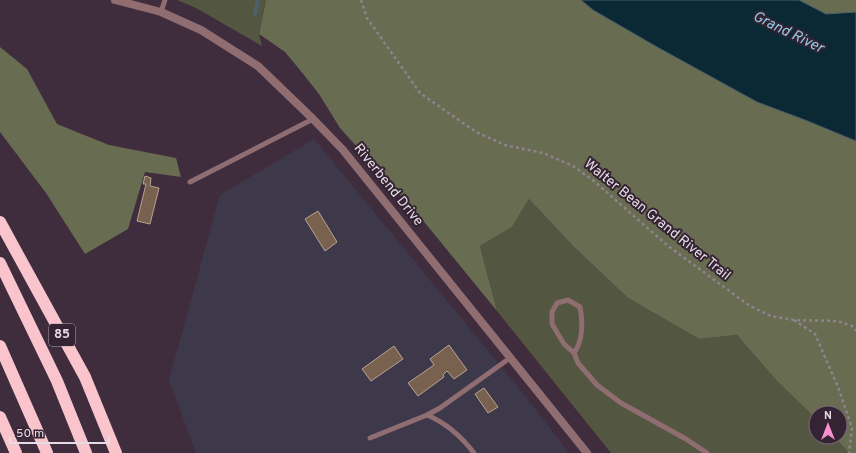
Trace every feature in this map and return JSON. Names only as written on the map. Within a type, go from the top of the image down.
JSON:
[{"type":"highway","name":"85","points":[[0,222],[85,377],[116,453]]},
{"type":"highway","name":"85","points":[[0,263],[57,381],[86,453]]},
{"type":"highway","points":[[0,346],[47,453]]},
{"type":"highway","points":[[0,417],[16,453]]},
{"type":"street","name":"Riverbend Drive","points":[[115,0],[161,12],[201,30],[258,66],[343,150],[587,453]]},
{"type":"lane","points":[[161,12],[165,0]]},
{"type":"lane","points":[[190,182],[313,119]]},
{"type":"lane","points":[[574,353],[579,346],[583,320],[580,307],[568,300],[558,303],[552,312],[552,324],[564,344],[574,353],[578,363],[597,385],[621,403],[686,439],[707,453]]},
{"type":"lane","points":[[370,438],[427,415],[440,408],[510,358]]},
{"type":"lane","points":[[427,415],[441,421],[466,443],[474,453]]},
{"type":"path","name":"Walter Bean Grand River Trail","points":[[361,0],[367,18],[420,93],[476,132],[505,145],[543,154],[574,166],[594,181],[668,246],[750,306],[771,316],[794,320],[838,321],[852,326],[856,331]]},
{"type":"path","points":[[794,320],[815,334],[838,387],[852,428],[849,453]]},
{"type":"shaded area","points":[[314,139],[522,392],[569,453],[196,453],[169,380],[220,195]]},
{"type":"green space","points":[[177,0],[266,0],[259,34],[262,46],[196,8]]},
{"type":"green space","points":[[266,0],[581,0],[593,10],[757,102],[856,141],[856,453],[849,453],[842,445],[848,445],[848,405],[808,405],[808,411],[777,381],[737,335],[699,339],[628,298],[573,246],[529,199],[512,227],[480,246],[497,311],[421,218],[340,128],[319,94],[285,52],[259,34]]},
{"type":"green space","points":[[799,0],[856,0],[856,12],[826,14]]},
{"type":"green space","points":[[0,47],[27,69],[57,124],[109,145],[176,158],[181,177],[145,172],[128,229],[85,254],[46,193],[0,132]]},
{"type":"green space","points":[[529,199],[573,246],[628,298],[699,339],[737,335],[777,381],[808,411],[808,445],[842,445],[849,453],[611,453],[497,311],[480,246],[512,227]]},
{"type":"water","name":"Grand River","points":[[581,0],[799,0],[826,14],[856,12],[856,141],[757,102],[593,10]]},
{"type":"building","points":[[145,176],[151,178],[150,186],[159,188],[150,224],[137,221],[146,184],[143,184]]},
{"type":"building","points":[[318,211],[337,242],[325,251],[305,219]]},
{"type":"building","points":[[449,345],[467,370],[454,379],[447,371],[443,375],[444,377],[418,396],[408,383],[434,365],[430,359]]},
{"type":"building","points":[[394,346],[403,359],[371,381],[362,369]]},
{"type":"building","points":[[484,388],[498,407],[488,413],[475,394]]},
{"type":"waterway","points":[[255,14],[258,0]]}]
